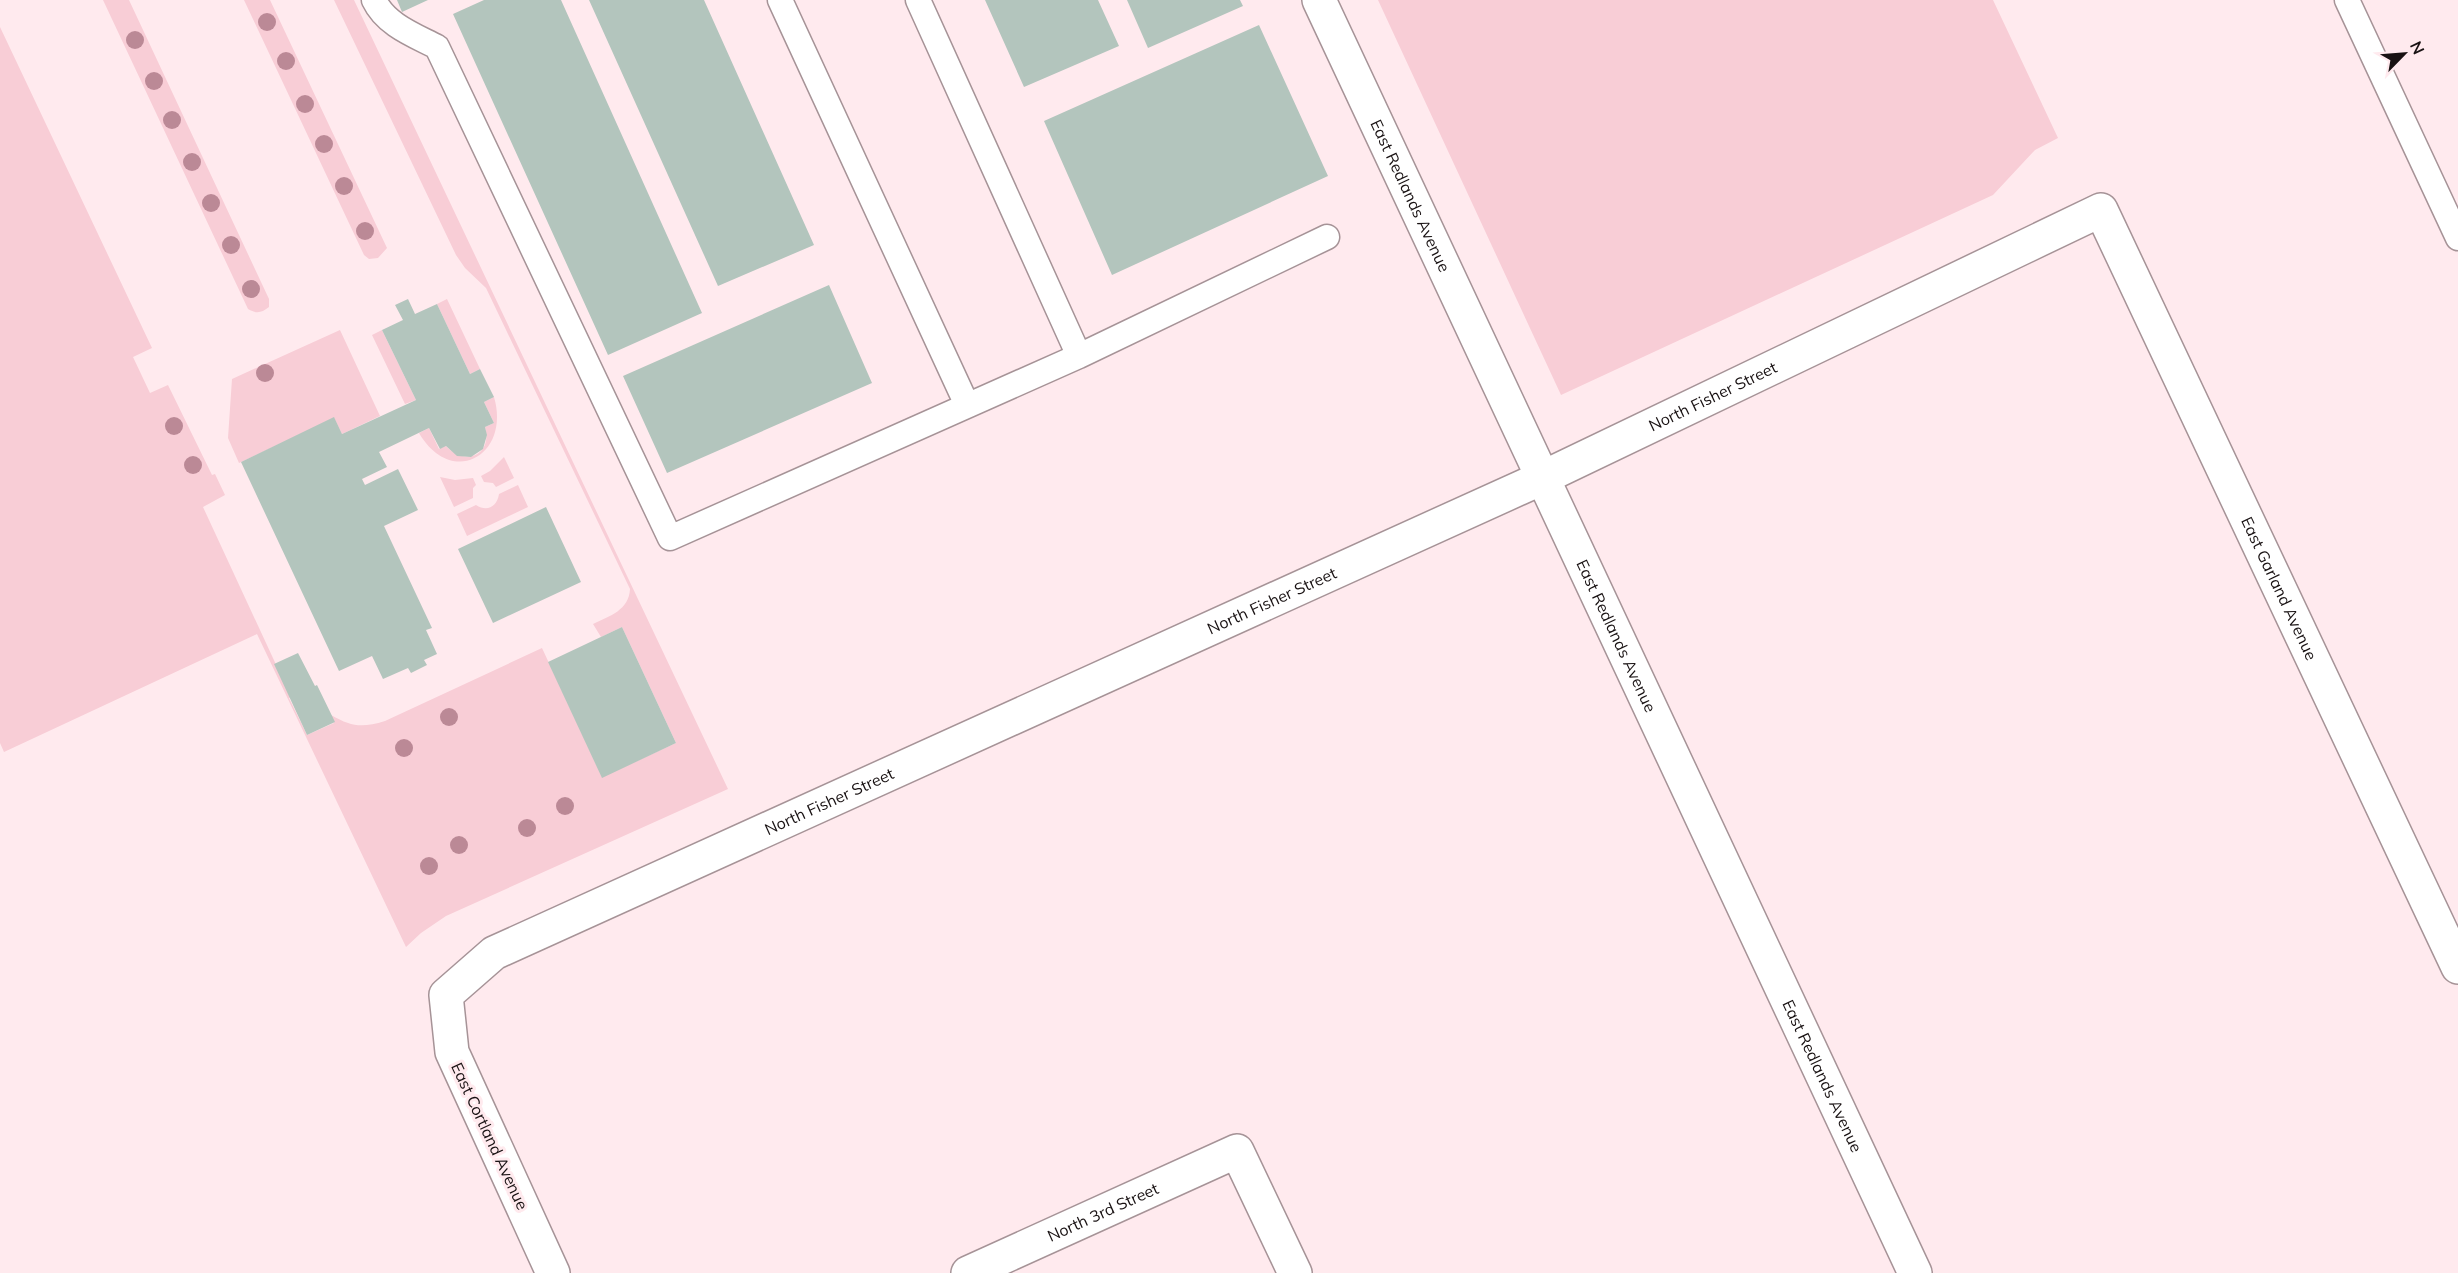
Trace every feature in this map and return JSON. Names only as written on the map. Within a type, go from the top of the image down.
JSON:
[{"type":"street","name":"East Redlands Avenue","points":[[1318,0],[1915,1273]]},
{"type":"street","name":"North Fisher Street","points":[[446,995],[494,953],[1542,478],[2101,210]]},
{"type":"street","name":"East Garland Avenue","points":[[2101,210],[2458,967]]},
{"type":"street","name":"East Cortland Avenue","points":[[446,995],[452,1052],[553,1273]]},
{"type":"street","name":"North 3rd Street","points":[[968,1273],[1237,1151],[1295,1273]]},
{"type":"lane","points":[[374,0],[380,13],[403,30],[437,47],[670,538],[1079,356],[1327,237]]},
{"type":"lane","points":[[780,0],[967,405]]},
{"type":"lane","points":[[918,0],[1079,356]]},
{"type":"lane","points":[[2347,0],[2458,238]]},
{"type":"shaded area","points":[[103,0],[129,0],[269,299],[269,307],[264,311],[256,312],[248,309]]},
{"type":"shaded area","points":[[244,0],[270,0],[387,248],[378,258],[369,259],[364,255]]},
{"type":"shaded area","points":[[334,0],[354,0],[728,789],[446,916],[421,933],[406,947],[257,634],[4,752],[0,743],[0,27],[152,348],[133,357],[150,393],[168,385],[212,475],[215,474],[225,495],[203,507],[307,735],[334,723],[331,715],[357,725],[370,725],[385,721],[542,648],[602,777],[676,743],[622,627],[601,637],[593,624],[618,611],[626,602],[630,589],[486,288],[465,268],[456,255]]},
{"type":"shaded area","points":[[1378,0],[1993,0],[2058,138],[2035,150],[1993,195],[1561,395]]},
{"type":"shaded area","points":[[447,299],[480,369],[470,374],[437,304]]},
{"type":"shaded area","points":[[340,330],[380,416],[342,434],[334,418],[239,463],[228,438],[232,379]]},
{"type":"shaded area","points":[[382,330],[416,400],[405,404],[372,335]]},
{"type":"shaded area","points":[[494,397],[497,417],[494,435],[486,449],[475,458],[462,462],[447,459],[432,450],[419,433],[429,428],[439,449],[446,446],[461,456],[476,455],[485,445],[485,427],[494,423],[484,402]]},
{"type":"shaded area","points":[[504,457],[514,478],[496,487],[493,483],[484,482],[481,476],[490,471]]},
{"type":"shaded area","points":[[440,477],[455,480],[473,478],[476,485],[473,488],[473,498],[454,507]]},
{"type":"shaded area","points":[[518,485],[528,507],[467,536],[457,514],[476,505],[484,508],[491,507],[499,494]]},
{"type":"building","points":[[397,0],[428,0],[402,12]]},
{"type":"building","points":[[484,0],[561,0],[702,313],[608,355],[453,14]]},
{"type":"building","points":[[589,0],[704,0],[814,245],[718,286]]},
{"type":"building","points":[[985,0],[1098,0],[1119,46],[1024,87]]},
{"type":"building","points":[[1127,0],[1240,0],[1243,6],[1148,48]]},
{"type":"building","points":[[1259,25],[1328,176],[1112,275],[1044,121]]},
{"type":"building","points":[[829,285],[872,383],[667,473],[623,376]]},
{"type":"building","points":[[408,299],[415,314],[437,304],[470,374],[480,369],[494,397],[484,402],[494,423],[485,427],[487,435],[483,449],[471,457],[457,456],[446,446],[440,449],[429,428],[379,452],[387,467],[362,479],[365,485],[398,469],[418,510],[384,526],[432,628],[426,630],[437,654],[424,660],[427,665],[411,673],[408,668],[383,679],[372,656],[339,671],[241,462],[334,417],[342,434],[416,400],[382,330],[403,320],[395,305]]},
{"type":"building","points":[[546,507],[581,582],[493,623],[458,549]]},
{"type":"building","points":[[622,627],[676,743],[602,778],[548,662]]},
{"type":"building","points":[[298,653],[335,722],[307,735],[274,664]]}]
